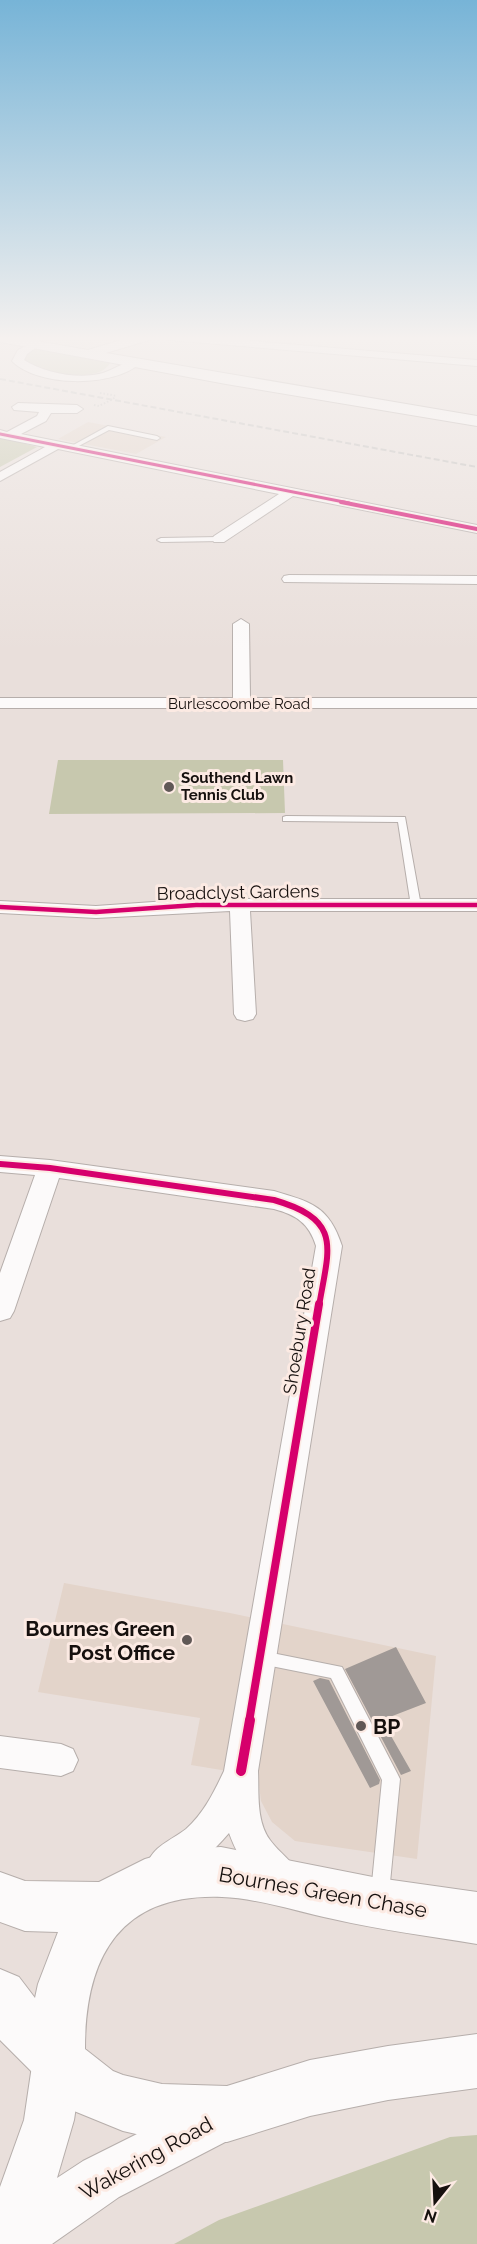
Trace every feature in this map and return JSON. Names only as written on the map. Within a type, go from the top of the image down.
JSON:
[{"type":"main road","name":"Bournes Green Chase","points":[[0,1897],[25,1906],[120,1897],[177,1873],[222,1872],[379,1904],[477,1918]]},
{"type":"main road","points":[[58,2059],[56,2026],[60,2001],[71,1962],[86,1933],[120,1897]]},
{"type":"main road","points":[[0,1996],[23,2026],[85,2085],[123,2103],[162,2112],[226,2114],[310,2088],[388,2073],[477,2061]]},
{"type":"street","points":[[40,442],[477,529]]},
{"type":"street","points":[[1,476],[57,445]]},
{"type":"street","points":[[219,539],[291,492]]},
{"type":"street","points":[[289,579],[477,580]]},
{"type":"street","points":[[241,624],[242,704]]},
{"type":"street","name":"Burlescoombe Road","points":[[0,703],[477,703]]},
{"type":"street","name":"Broadclyst Gardens","points":[[0,907],[96,912],[166,906],[477,905]]},
{"type":"street","points":[[240,906],[245,1014]]},
{"type":"street","name":"Shoebury Road","points":[[0,1164],[50,1168],[274,1200],[296,1206],[314,1215],[324,1227],[329,1246],[241,1771],[241,1816],[252,1846],[269,1867],[293,1885]]},
{"type":"street","points":[[0,1311],[50,1168]]},
{"type":"street","points":[[0,1752],[60,1760]]},
{"type":"street","name":"Shoebury Road","points":[[120,1897],[200,1840],[222,1814],[241,1771]]},
{"type":"street","points":[[1,2244],[28,2186],[49,2120],[58,2059]]},
{"type":"street","name":"Wakering Road","points":[[6,2244],[101,2179],[226,2114]]},
{"type":"lane","points":[[71,448],[83,442]]},
{"type":"lane","points":[[161,540],[219,539]]},
{"type":"lane","points":[[286,819],[402,819],[416,906]]},
{"type":"lane","points":[[260,1658],[336,1672],[391,1779],[379,1904]]},
{"type":"shaded area","points":[[72,442],[158,442],[136,454]]},
{"type":"shaded area","points":[[64,1583],[230,1613],[436,1656],[417,1859],[295,1841],[272,1822],[261,1801],[258,1776],[191,1765],[200,1718],[38,1692]]},
{"type":"green space","points":[[0,442],[17,442],[37,447],[0,467]]},
{"type":"green space","name":"Southend Lawn Tennis Club","points":[[58,760],[283,760],[285,813],[49,814]]},
{"type":"green space","points":[[477,2135],[477,2244],[174,2244],[219,2220],[450,2137]]},
{"type":"building","points":[[396,1647],[426,1703],[382,1720],[411,1771],[401,1775],[345,1669]]},
{"type":"building","points":[[320,1678],[329,1680],[380,1780],[379,1784],[370,1788],[313,1681]]},
{"type":"railway","points":[[340,442],[477,467]]},
{"type":"cycle path","points":[[39,442],[477,529]]},
{"type":"cycle path","points":[[0,907],[96,912],[196,905],[477,905]]},
{"type":"cycle path","points":[[0,1164],[50,1168],[274,1200],[295,1206],[310,1214],[316,1219],[325,1235],[329,1246],[241,1771]]},
{"type":"place","name":"Southend Lawn Tennis Club","points":[[169,787]]},
{"type":"place","name":"Bournes Green Post Office","points":[[187,1640]]},
{"type":"place","name":"BP","points":[[361,1726]]}]
